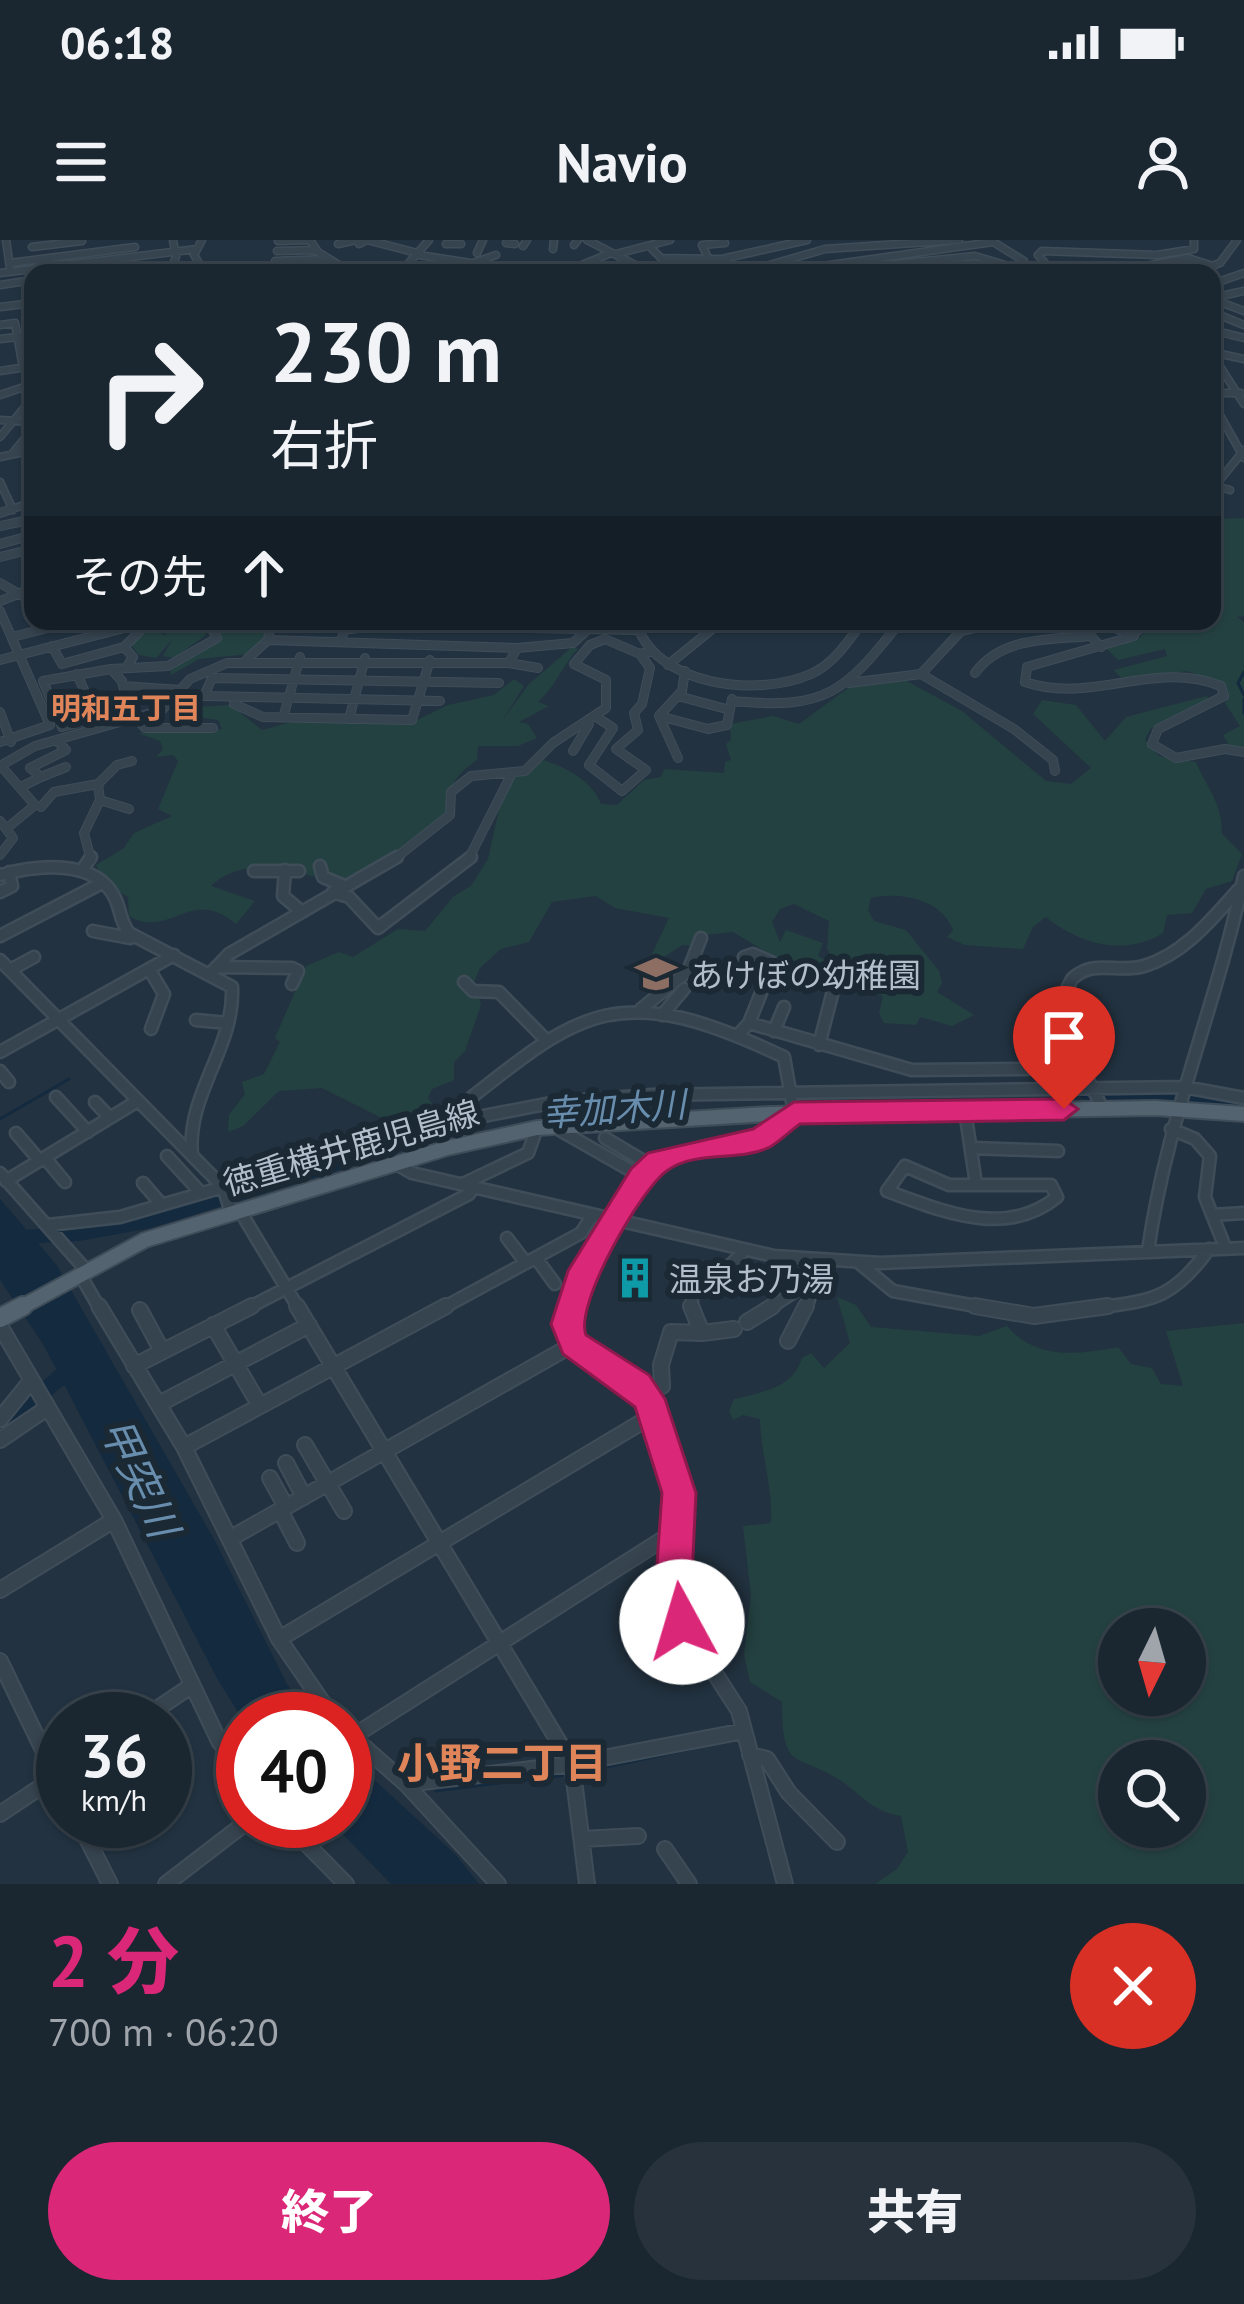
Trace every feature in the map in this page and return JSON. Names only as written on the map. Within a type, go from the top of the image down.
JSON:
[{"type":"main road","name":"徳重横井鹿児島線","points":[[0,1322],[83,1265],[228,1198],[394,1163],[441,1135],[793,1101],[965,1111],[1099,1098],[1181,1097],[1244,1114]]},
{"type":"street","points":[[5,240],[10,267]]},
{"type":"street","points":[[34,260],[32,243],[82,240],[84,253]]},
{"type":"street","points":[[108,240],[111,250]]},
{"type":"street","points":[[172,264],[173,240]]},
{"type":"street","points":[[199,264],[194,256],[202,240]]},
{"type":"street","points":[[270,264],[278,241],[310,240],[337,264]]},
{"type":"street","points":[[338,244],[367,240],[435,259],[499,264]]},
{"type":"street","points":[[409,264],[429,240]]},
{"type":"street","points":[[477,253],[482,240]]},
{"type":"street","points":[[590,264],[670,240]]},
{"type":"street","points":[[748,240],[759,264]]},
{"type":"street","points":[[652,249],[661,257],[709,260],[773,243],[807,240]]},
{"type":"street","points":[[820,240],[836,257]]},
{"type":"street","points":[[847,240],[854,248]]},
{"type":"street","points":[[873,240],[880,248]]},
{"type":"street","points":[[768,264],[825,249],[901,243],[928,252],[959,240]]},
{"type":"street","points":[[819,264],[836,257],[928,252],[1010,240]]},
{"type":"street","points":[[1044,264],[1039,255],[1042,251],[1096,248],[1164,256],[1194,249],[1194,240]]},
{"type":"street","points":[[797,241],[805,256]]},
{"type":"street","points":[[579,242],[633,264]]},
{"type":"street","points":[[712,264],[702,245],[725,242],[738,264]]},
{"type":"street","points":[[995,242],[1023,264]]},
{"type":"street","points":[[1235,242],[1244,249]]},
{"type":"street","points":[[69,264],[84,253],[134,243],[140,264]]},
{"type":"street","points":[[506,243],[519,244]]},
{"type":"street","points":[[773,243],[795,264]]},
{"type":"street","points":[[446,244],[461,244]]},
{"type":"street","points":[[0,273],[34,260],[69,264],[197,248]]},
{"type":"street","points":[[681,248],[685,259]]},
{"type":"street","points":[[277,251],[316,250]]},
{"type":"street","points":[[473,263],[496,255]]},
{"type":"street","points":[[881,264],[982,256],[1005,264]]},
{"type":"street","points":[[1161,264],[1188,258],[1207,264]]},
{"type":"street","points":[[292,264],[329,259]]},
{"type":"street","points":[[435,259],[436,264]]},
{"type":"street","points":[[435,259],[443,264]]},
{"type":"street","points":[[10,267],[24,266]]},
{"type":"street","points":[[0,325],[16,323],[22,368],[0,370]]},
{"type":"street","points":[[0,339],[24,336]]},
{"type":"street","points":[[1221,365],[1244,404]]},
{"type":"street","points":[[0,437],[24,409]]},
{"type":"street","points":[[1221,417],[1242,452],[1221,478]]},
{"type":"street","points":[[0,420],[24,423]]},
{"type":"street","points":[[12,454],[24,437]]},
{"type":"street","points":[[0,457],[24,452]]},
{"type":"street","points":[[0,482],[13,510]]},
{"type":"street","points":[[0,513],[24,505]]},
{"type":"street","points":[[0,583],[24,598]]},
{"type":"street","points":[[0,601],[24,591]]},
{"type":"street","points":[[0,610],[50,725],[5,741]]},
{"type":"street","points":[[12,637],[31,630]]},
{"type":"street","points":[[82,630],[87,638]]},
{"type":"street","points":[[0,660],[107,630]]},
{"type":"street","points":[[52,646],[62,664],[124,647],[138,630]]},
{"type":"street","points":[[110,669],[123,686],[129,710],[62,727],[43,681],[128,664],[168,666],[218,638],[213,630]]},
{"type":"street","points":[[247,659],[268,640],[270,630]]},
{"type":"street","points":[[341,641],[344,630]]},
{"type":"street","points":[[236,697],[234,704],[248,715],[412,720],[422,700],[435,630]]},
{"type":"street","points":[[268,640],[561,649],[589,630]]},
{"type":"street","points":[[320,866],[323,877],[378,928],[388,923],[450,878],[481,846],[500,784],[532,766],[561,737],[593,721],[613,728],[589,765],[622,791],[646,770],[616,749],[638,730],[634,713],[642,704],[650,668],[637,630]]},
{"type":"street","points":[[668,664],[711,630]]},
{"type":"street","points":[[573,752],[606,708],[606,680],[574,664],[575,658],[605,639],[685,671],[734,684],[780,683],[815,672],[854,630]]},
{"type":"street","points":[[678,696],[731,705],[808,704],[836,697],[893,630]]},
{"type":"street","points":[[921,674],[952,636],[974,630]]},
{"type":"street","points":[[1122,630],[1133,634]]},
{"type":"street","points":[[1138,630],[1101,647],[1027,667],[1023,678],[1036,690],[1057,693],[1189,674],[1205,676],[1221,686],[1224,696],[1158,729],[1150,736],[1152,744],[1183,759],[1225,749],[1244,752]]},
{"type":"street","points":[[976,673],[991,653],[1014,646],[1091,636],[1101,647]]},
{"type":"street","points":[[283,718],[305,641]]},
{"type":"street","points":[[350,719],[369,642]]},
{"type":"street","points":[[124,647],[133,657],[128,664]]},
{"type":"street","points":[[509,663],[517,648]]},
{"type":"street","points":[[0,855],[13,838],[3,825],[34,808],[0,764],[56,740],[162,710],[207,669],[247,659],[509,663],[538,668]]},
{"type":"street","points":[[678,758],[659,710],[678,696],[685,671]]},
{"type":"street","points":[[77,674],[96,717]]},
{"type":"street","points":[[849,683],[921,674],[1014,729],[1053,760],[1055,771]]},
{"type":"street","points":[[440,701],[204,696],[212,678],[499,683]]},
{"type":"street","points":[[659,716],[708,728],[727,724],[734,684]]},
{"type":"street","points":[[123,686],[180,690]]},
{"type":"street","points":[[0,712],[5,741],[15,754]]},
{"type":"street","points":[[135,716],[145,728],[213,728]]},
{"type":"street","points":[[41,778],[30,768],[66,750],[56,740]]},
{"type":"street","points":[[41,807],[54,792],[98,784],[117,765],[132,761]]},
{"type":"street","points":[[21,788],[66,767]]},
{"type":"street","points":[[213,970],[435,831],[450,814],[453,788],[471,776],[512,774]]},
{"type":"street","points":[[82,870],[92,860],[84,832],[100,800],[98,784]]},
{"type":"street","points":[[100,800],[129,809]]},
{"type":"street","points":[[0,892],[12,886],[4,874],[38,864],[82,870],[113,895],[122,926],[134,936],[213,970],[232,988],[228,1023],[181,1139]]},
{"type":"street","points":[[285,870],[283,896],[302,912]]},
{"type":"street","points":[[254,871],[299,871]]},
{"type":"street","points":[[1099,1098],[1070,1060],[1060,1007],[1072,978],[1089,967],[1140,968],[1201,936],[1243,883]]},
{"type":"street","points":[[1148,1251],[1171,1129],[1225,964],[1243,883]]},
{"type":"street","points":[[0,936],[100,884]]},
{"type":"street","points":[[93,931],[134,936]]},
{"type":"street","points":[[640,1009],[688,971],[701,938]]},
{"type":"street","points":[[738,1035],[749,1023],[773,963],[753,954],[743,957]]},
{"type":"street","points":[[0,1052],[174,955]]},
{"type":"street","points":[[10,970],[34,957]]},
{"type":"street","points":[[0,960],[136,1102],[181,1139],[228,1198],[286,1286],[574,1770],[587,1884]]},
{"type":"street","points":[[213,970],[292,968],[298,971],[292,985]]},
{"type":"street","points":[[148,969],[164,994],[151,1029]]},
{"type":"street","points":[[464,982],[473,991],[499,992],[545,1040]]},
{"type":"street","points":[[662,1015],[684,989]]},
{"type":"street","points":[[819,1045],[833,991]]},
{"type":"street","points":[[774,1031],[784,1007]]},
{"type":"street","points":[[441,1135],[545,1040],[602,1012],[640,1009],[738,1035],[784,1057],[793,1101]]},
{"type":"street","points":[[196,1020],[228,1023]]},
{"type":"street","points":[[749,1023],[911,1070],[1026,1069],[1070,1060]]},
{"type":"street","points":[[56,1097],[88,1132]]},
{"type":"street","points":[[51,1228],[95,1222],[201,1193],[228,1198],[573,1100],[1244,1098]]},
{"type":"street","points":[[785,1884],[744,1731],[728,1690],[682,1622],[674,1578],[680,1529],[677,1481],[655,1414],[645,1393],[574,1344],[566,1324],[572,1296],[647,1172],[676,1154],[760,1139],[793,1101]]},
{"type":"street","points":[[94,1102],[110,1118]]},
{"type":"street","points":[[136,1102],[43,1160],[3,1177],[83,1265],[82,1278],[184,1447],[279,1639],[315,1692]]},
{"type":"street","points":[[965,1111],[976,1184]]},
{"type":"street","points":[[134,1366],[469,1194],[470,1177],[524,1158],[544,1127],[647,1172]]},
{"type":"street","points":[[1171,1129],[1195,1139],[1210,1156],[1204,1191],[1225,1247]]},
{"type":"street","points":[[16,1133],[65,1182]]},
{"type":"street","points":[[604,1138],[628,1152],[647,1172]]},
{"type":"street","points":[[628,1152],[638,1141]]},
{"type":"street","points":[[971,1148],[1058,1150]]},
{"type":"street","points":[[167,1156],[201,1193]]},
{"type":"street","points":[[394,1163],[412,1173],[743,1252],[859,1263],[1244,1248]]},
{"type":"street","points":[[905,1166],[950,1185],[976,1184],[1052,1185],[1058,1197],[1049,1207],[1018,1218],[986,1218],[936,1210],[887,1191],[905,1166]]},
{"type":"street","points":[[143,1184],[162,1205]]},
{"type":"street","points":[[1212,1215],[1244,1213]]},
{"type":"street","points":[[184,1447],[581,1233],[592,1216]]},
{"type":"street","points":[[507,1238],[555,1284]]},
{"type":"street","points":[[859,1263],[893,1291],[1034,1316],[1161,1298],[1184,1284],[1209,1249]]},
{"type":"street","points":[[702,1333],[691,1305],[692,1291],[715,1281],[743,1252]]},
{"type":"street","points":[[788,1341],[800,1325],[808,1283],[805,1258]]},
{"type":"street","points":[[645,1393],[662,1386],[661,1365],[671,1332],[702,1333],[741,1325],[808,1283]]},
{"type":"street","points":[[140,1310],[161,1351]]},
{"type":"street","points":[[0,1322],[114,1520],[216,1735]]},
{"type":"street","points":[[213,1324],[260,1406]]},
{"type":"street","points":[[159,1404],[309,1325]]},
{"type":"street","points":[[231,1538],[574,1344]]},
{"type":"street","points":[[0,1420],[31,1381]]},
{"type":"street","points":[[0,1440],[47,1408]]},
{"type":"street","points":[[279,1639],[655,1414]]},
{"type":"street","points":[[305,1445],[344,1511]]},
{"type":"street","points":[[286,1462],[304,1497]]},
{"type":"street","points":[[270,1478],[297,1543]]},
{"type":"street","points":[[0,1591],[114,1520]]},
{"type":"street","points":[[372,1719],[680,1529]]},
{"type":"street","points":[[0,1661],[36,1731]]},
{"type":"street","points":[[182,1692],[191,1686]]},
{"type":"street","points":[[406,1784],[574,1770],[744,1731]]},
{"type":"street","points":[[372,1755],[406,1784],[499,1884]]},
{"type":"street","points":[[750,1755],[767,1759],[784,1792],[811,1810],[838,1842]]},
{"type":"street","points":[[0,1814],[36,1794]]},
{"type":"street","points":[[582,1839],[638,1837]]},
{"type":"street","points":[[166,1884],[216,1846]]},
{"type":"street","points":[[92,1848],[110,1884]]},
{"type":"street","points":[[309,1848],[342,1883]]},
{"type":"street","points":[[664,1849],[688,1884]]},
{"type":"green space","points":[[1244,518],[1244,616],[1237,617],[1244,622],[1244,748],[1230,746],[1223,735],[1240,726],[1225,703],[1229,696],[1225,684],[1187,671],[1123,680],[1114,670],[1167,656],[1165,649],[1118,660],[1107,649],[1137,640],[1148,630],[1221,630],[1221,519]]},
{"type":"green space","points":[[145,630],[167,636],[164,631],[204,630],[206,635],[174,658],[163,656],[172,640],[156,658],[139,655],[132,646]]},
{"type":"green space","points":[[215,630],[270,630],[250,654],[199,659],[171,675],[171,668],[220,638]]},
{"type":"green space","points":[[572,647],[578,649],[538,702],[549,706],[519,722],[528,724],[537,738],[518,746],[478,746],[477,760],[451,789],[447,814],[413,844],[342,883],[292,871],[241,870],[211,886],[255,901],[236,924],[206,910],[144,922],[129,916],[128,897],[106,884],[96,865],[124,848],[134,833],[172,816],[158,809],[178,761],[173,755],[156,757],[163,749],[160,741],[138,733],[222,729],[218,720],[173,713],[173,708],[231,705],[262,730],[303,719],[415,721],[448,705],[494,695],[514,679],[524,686],[502,721],[529,684]]},
{"type":"green space","points":[[901,678],[962,711],[1046,781],[1071,784],[1091,768],[1033,714],[1042,700],[1076,705],[1105,741],[1126,717],[1207,696],[1210,702],[1151,728],[1145,739],[1159,756],[1196,762],[1217,804],[1222,834],[1242,854],[1232,881],[1206,889],[1192,913],[1167,915],[1163,933],[1118,946],[1073,934],[1046,917],[1033,927],[1023,949],[965,945],[947,937],[953,930],[948,919],[930,904],[906,897],[871,898],[868,910],[874,921],[906,930],[939,971],[942,983],[937,992],[974,1015],[952,1026],[920,1017],[916,1025],[884,1023],[879,1013],[883,996],[846,986],[827,948],[829,921],[794,904],[780,909],[772,922],[780,942],[786,930],[823,943],[818,956],[834,965],[827,975],[772,964],[775,957],[733,932],[705,935],[701,946],[682,945],[661,959],[652,954],[669,918],[615,908],[596,896],[552,902],[529,942],[501,949],[480,968],[474,982],[481,1005],[465,1051],[454,1062],[454,1080],[432,1089],[428,1098],[438,1112],[386,1120],[322,1088],[279,1091],[243,1126],[228,1132],[229,1115],[245,1094],[242,1082],[264,1074],[280,1042],[275,1038],[306,966],[339,952],[353,957],[398,929],[425,931],[454,896],[471,886],[488,859],[505,783],[543,760],[585,782],[601,804],[617,805],[644,780],[661,777],[664,769],[724,773],[725,762],[731,760],[726,744],[731,740],[730,724],[773,716],[799,724],[851,686]]},
{"type":"green space","points":[[837,1297],[856,1305],[871,1327],[979,1336],[1007,1326],[1044,1350],[1073,1353],[1118,1347],[1131,1364],[1152,1368],[1161,1384],[1183,1386],[1166,1331],[1244,1323],[1244,1884],[875,1884],[897,1869],[908,1852],[901,1816],[876,1808],[844,1783],[789,1752],[782,1702],[750,1682],[744,1655],[751,1595],[743,1526],[771,1523],[770,1497],[760,1419],[743,1415],[733,1420],[729,1411],[734,1399],[784,1382],[811,1353],[824,1368],[850,1343]]},
{"type":"water","name":"甲突川","points":[[0,1199],[56,1264],[215,1541],[293,1692],[226,1692],[43,1344],[0,1280]]},
{"type":"water","points":[[372,1778],[456,1855],[479,1884],[391,1884],[356,1848],[372,1848]]},
{"type":"waterway","points":[[1244,672],[1238,683],[1244,695]]},
{"type":"waterway","points":[[1244,699],[1244,713]]},
{"type":"waterway","points":[[0,1119],[69,1079]]},
{"type":"waterway","name":"幸加木川","points":[[1086,1094],[1172,1094],[1244,1104]]},
{"type":"waterway","name":"幸加木川","points":[[0,1238],[79,1234],[151,1221],[476,1122]]},
{"type":"waterway","points":[[0,1429],[73,1366]]},
{"type":"waterway","points":[[579,1772],[692,1748]]},
{"type":"waterway","points":[[436,1790],[569,1774]]},
{"type":"place","name":"あけぼの幼稚園","points":[[656,974]]},
{"type":"place","name":"温泉お乃湯","points":[[635,1278]]},
{"type":"district","name":"明和五丁目","points":[[126,707]]},
{"type":"district","name":"小野二丁目","points":[[502,1762]]},
{"type":"route","points":[[682,1622],[674,1578],[679,1493],[649,1399],[637,1385],[574,1344],[566,1324],[579,1280],[642,1178],[658,1161],[676,1154],[760,1139],[794,1113],[1064,1109]]}]
